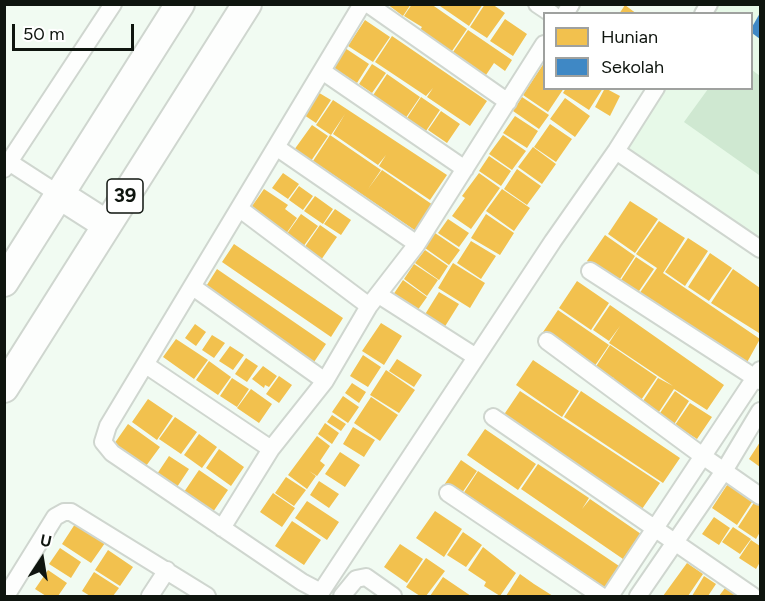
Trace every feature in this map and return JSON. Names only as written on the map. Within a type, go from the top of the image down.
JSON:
[{"type":"highway","name":"39","points":[[4,282],[180,4]]},
{"type":"highway","name":"39","points":[[4,388],[247,4]]},
{"type":"highway","points":[[60,195],[107,225]]},
{"type":"street","points":[[60,195],[7,166],[113,4]]},
{"type":"street","points":[[362,4],[108,426],[103,442],[106,448],[222,528],[321,592],[655,90]]},
{"type":"street","points":[[368,4],[508,102]]},
{"type":"street","points":[[222,528],[271,449],[325,381],[374,301],[417,244],[543,46]]},
{"type":"street","points":[[322,71],[465,169]]},
{"type":"street","points":[[276,147],[417,244]]},
{"type":"street","points":[[616,151],[760,249]]},
{"type":"street","points":[[240,208],[374,301],[476,357]]},
{"type":"street","points":[[590,271],[759,376],[610,597]]},
{"type":"street","points":[[193,287],[325,381]]},
{"type":"street","points":[[547,341],[760,496]]},
{"type":"street","points":[[146,365],[271,449]]},
{"type":"street","points":[[638,597],[724,471],[760,411]]},
{"type":"street","points":[[493,417],[753,597]]},
{"type":"street","points":[[448,493],[601,597]]},
{"type":"street","points":[[6,597],[55,517],[64,512],[71,512],[207,597]]},
{"type":"street","points":[[150,597],[167,570]]},
{"type":"street","points":[[342,597],[356,579],[366,577],[393,597]]},
{"type":"shaded area","points":[[709,5],[760,5],[760,249],[617,151],[655,90],[753,90],[753,12],[704,12]]},
{"type":"shaded area","points":[[753,71],[760,76],[759,175],[684,122],[707,90],[753,90]]},
{"type":"building: Hunian","points":[[387,4],[411,4],[403,16]]},
{"type":"building: Hunian","points":[[412,4],[431,4],[467,29],[450,54],[418,33],[422,27],[404,16]]},
{"type":"building: Hunian","points":[[437,4],[483,4],[469,26]]},
{"type":"building: Hunian","points":[[485,4],[492,4],[505,13],[487,38],[470,27]]},
{"type":"building: Hunian","points":[[625,5],[634,12],[620,12]]},
{"type":"building: Hunian","points":[[505,19],[527,34],[513,56],[490,41]]},
{"type":"building: Hunian","points":[[365,20],[390,37],[373,62],[348,46]]},
{"type":"building: Hunian","points":[[468,30],[512,60],[505,71],[494,63],[484,78],[451,55]]},
{"type":"building: Hunian","points":[[392,36],[487,101],[470,126],[427,97],[433,88],[426,96],[375,62]]},
{"type":"building: Hunian","points":[[345,48],[369,64],[357,83],[332,67]]},
{"type":"building: Hunian","points":[[372,64],[386,73],[372,93],[359,84]]},
{"type":"building: Hunian","points":[[543,65],[543,90],[563,90],[548,112],[523,95]]},
{"type":"building: Hunian","points":[[387,74],[420,97],[403,122],[370,100]]},
{"type":"building: Hunian","points":[[565,90],[602,90],[589,110],[563,93]]},
{"type":"building: Hunian","points":[[604,90],[620,96],[610,116],[595,107]]},
{"type":"building: Hunian","points":[[316,91],[331,100],[316,123],[301,113]]},
{"type":"building: Hunian","points":[[421,97],[440,110],[424,134],[405,121]]},
{"type":"building: Hunian","points":[[522,97],[549,115],[539,129],[513,111]]},
{"type":"building: Hunian","points":[[565,98],[590,116],[575,137],[550,119]]},
{"type":"building: Hunian","points":[[333,100],[447,175],[430,200],[379,166],[386,155],[378,165],[333,134],[345,114],[331,135],[316,125]]},
{"type":"building: Hunian","points":[[441,111],[460,124],[447,143],[428,130]]},
{"type":"building: Hunian","points":[[515,116],[538,131],[527,148],[503,133]]},
{"type":"building: Hunian","points":[[550,124],[572,139],[556,162],[534,147]]},
{"type":"building: Hunian","points":[[312,125],[328,136],[311,161],[294,150]]},
{"type":"building: Hunian","points":[[330,135],[381,170],[368,189],[382,170],[433,205],[416,231],[313,161]]},
{"type":"building: Hunian","points":[[503,135],[526,151],[512,170],[489,154]]},
{"type":"building: Hunian","points":[[533,147],[556,164],[542,184],[518,167]]},
{"type":"building: Hunian","points":[[489,156],[511,171],[501,186],[479,171]]},
{"type":"building: Hunian","points":[[517,169],[541,186],[527,205],[504,189]]},
{"type":"building: Hunian","points":[[283,173],[299,184],[288,199],[272,188]]},
{"type":"building: Hunian","points":[[479,173],[500,188],[471,229],[452,216],[465,198],[462,196]]},
{"type":"building: Hunian","points":[[299,186],[313,196],[303,210],[289,200]]},
{"type":"building: Hunian","points":[[264,189],[288,205],[285,209],[297,218],[286,234],[250,209]]},
{"type":"building: Hunian","points":[[502,189],[530,208],[514,231],[486,211]]},
{"type":"building: Hunian","points":[[315,196],[333,209],[323,224],[304,211]]},
{"type":"building: Hunian","points":[[630,201],[658,219],[635,253],[608,234]]},
{"type":"building: Hunian","points":[[335,209],[351,220],[341,235],[324,224]]},
{"type":"building: Hunian","points":[[301,214],[318,226],[303,247],[286,235]]},
{"type":"building: Hunian","points":[[486,214],[514,233],[500,255],[471,238]]},
{"type":"building: Hunian","points":[[448,219],[469,233],[459,247],[438,233]]},
{"type":"building: Hunian","points":[[659,221],[685,238],[663,273],[760,339],[745,366],[639,294],[657,268],[636,254]]},
{"type":"building: Hunian","points":[[320,225],[337,237],[321,260],[304,248]]},
{"type":"building: Hunian","points":[[435,233],[460,250],[449,265],[425,248]]},
{"type":"building: Hunian","points":[[605,235],[635,256],[618,282],[587,261]]},
{"type":"building: Hunian","points":[[688,238],[708,251],[685,286],[665,272]]},
{"type":"building: Hunian","points":[[471,241],[496,256],[481,279],[457,263]]},
{"type":"building: Hunian","points":[[234,244],[343,318],[331,337],[222,262]]},
{"type":"building: Hunian","points":[[425,250],[448,266],[439,280],[415,263]]},
{"type":"building: Hunian","points":[[710,253],[732,268],[709,301],[688,287]]},
{"type":"building: Hunian","points":[[636,257],[654,269],[637,294],[619,283]]},
{"type":"building: Hunian","points":[[453,263],[485,283],[470,308],[438,288]]},
{"type":"building: Hunian","points":[[414,264],[438,280],[427,296],[404,279]]},
{"type":"building: Hunian","points":[[217,269],[326,344],[314,362],[205,288]]},
{"type":"building: Hunian","points":[[733,269],[760,288],[759,333],[711,303]]},
{"type":"building: Hunian","points":[[403,280],[427,297],[417,311],[393,295]]},
{"type":"building: Hunian","points":[[577,281],[609,303],[591,330],[559,308]]},
{"type":"building: Hunian","points":[[439,292],[459,304],[444,328],[424,316]]},
{"type":"building: Hunian","points":[[610,305],[724,385],[707,410],[674,389],[657,415],[641,404],[658,378],[673,386],[609,343],[620,326],[609,341],[593,330]]},
{"type":"building: Hunian","points":[[558,310],[609,345],[592,370],[541,335]]},
{"type":"building: Hunian","points":[[381,323],[402,336],[384,365],[362,351]]},
{"type":"building: Hunian","points":[[195,324],[206,332],[196,346],[185,338]]},
{"type":"building: Hunian","points":[[212,335],[225,343],[214,358],[202,350]]},
{"type":"building: Hunian","points":[[176,339],[208,360],[194,379],[163,357]]},
{"type":"building: Hunian","points":[[610,345],[657,377],[639,403],[610,383],[614,377],[609,382],[593,371]]},
{"type":"building: Hunian","points":[[230,346],[244,355],[233,370],[219,361]]},
{"type":"building: Hunian","points":[[363,355],[381,367],[368,387],[350,376]]},
{"type":"building: Hunian","points":[[246,358],[258,366],[247,382],[235,374]]},
{"type":"building: Hunian","points":[[397,359],[422,375],[414,387],[389,371]]},
{"type":"building: Hunian","points":[[533,360],[579,391],[562,417],[516,385]]},
{"type":"building: Hunian","points":[[209,361],[231,377],[218,395],[196,380]]},
{"type":"building: Hunian","points":[[263,366],[277,376],[269,387],[265,385],[264,388],[252,379]]},
{"type":"building: Hunian","points":[[386,370],[415,390],[399,413],[370,395]]},
{"type":"building: Hunian","points":[[279,376],[292,385],[279,403],[266,394]]},
{"type":"building: Hunian","points":[[232,378],[249,389],[237,407],[220,396]]},
{"type":"building: Hunian","points":[[352,383],[366,392],[359,403],[345,393]]},
{"type":"building: Hunian","points":[[251,389],[272,404],[259,423],[237,408]]},
{"type":"building: Hunian","points":[[520,391],[660,483],[642,509],[503,416]]},
{"type":"building: Hunian","points":[[581,391],[680,458],[663,483],[564,417]]},
{"type":"building: Hunian","points":[[675,391],[689,401],[673,426],[658,416]]},
{"type":"building: Hunian","points":[[343,396],[359,407],[348,423],[332,412]]},
{"type":"building: Hunian","points":[[371,397],[398,415],[380,441],[354,423]]},
{"type":"building: Hunian","points":[[148,399],[173,416],[157,440],[132,422]]},
{"type":"building: Hunian","points":[[690,403],[712,417],[697,439],[675,425]]},
{"type":"building: Hunian","points":[[332,415],[346,424],[341,431],[327,422]]},
{"type":"building: Hunian","points":[[175,417],[197,432],[181,454],[159,439]]},
{"type":"building: Hunian","points":[[325,423],[339,433],[332,444],[318,434]]},
{"type":"building: Hunian","points":[[128,424],[160,447],[146,466],[114,444]]},
{"type":"building: Hunian","points":[[353,427],[375,440],[364,457],[343,444]]},
{"type":"building: Hunian","points":[[485,429],[536,464],[518,490],[467,455]]},
{"type":"building: Hunian","points":[[199,434],[217,447],[202,468],[184,455]]},
{"type":"building: Hunian","points":[[317,436],[330,446],[320,461],[325,465],[317,476],[309,471],[316,476],[307,489],[288,475]]},
{"type":"building: Hunian","points":[[760,442],[760,467],[749,459]]},
{"type":"building: Hunian","points":[[219,449],[244,467],[231,486],[206,468]]},
{"type":"building: Hunian","points":[[340,452],[360,465],[345,487],[325,474]]},
{"type":"building: Hunian","points":[[169,456],[189,469],[177,487],[157,474]]},
{"type":"building: Hunian","points":[[461,460],[477,471],[460,496],[444,485]]},
{"type":"building: Hunian","points":[[538,464],[589,498],[582,509],[590,499],[641,534],[623,559],[521,489]]},
{"type":"building: Hunian","points":[[199,470],[228,490],[213,512],[184,492]]},
{"type":"building: Hunian","points":[[478,471],[625,570],[608,595],[461,497]]},
{"type":"building: Hunian","points":[[286,477],[306,490],[294,506],[275,493]]},
{"type":"building: Hunian","points":[[319,481],[339,494],[329,508],[310,495]]},
{"type":"building: Hunian","points":[[729,482],[754,499],[737,525],[712,508]]},
{"type":"building: Hunian","points":[[273,493],[295,508],[282,527],[260,512]]},
{"type":"building: Hunian","points":[[307,501],[339,522],[327,540],[295,518]]},
{"type":"building: Hunian","points":[[755,501],[760,505],[760,532],[756,539],[738,527]]},
{"type":"building: Hunian","points":[[435,511],[462,529],[444,557],[416,538]]},
{"type":"building: Hunian","points":[[714,517],[730,528],[719,545],[702,534]]},
{"type":"building: Hunian","points":[[292,521],[321,540],[304,565],[275,546]]},
{"type":"building: Hunian","points":[[75,524],[105,543],[91,563],[62,544]]},
{"type":"building: Hunian","points":[[733,527],[751,539],[740,554],[722,542]]},
{"type":"building: Hunian","points":[[463,532],[482,545],[466,567],[447,555]]},
{"type":"building: Hunian","points":[[751,540],[760,546],[760,562],[756,569],[739,558]]},
{"type":"building: Hunian","points":[[400,544],[423,559],[407,583],[384,567]]},
{"type":"building: Hunian","points":[[483,547],[516,573],[500,596],[484,586],[486,582],[468,570]]},
{"type":"building: Hunian","points":[[60,548],[81,562],[71,578],[49,564]]},
{"type":"building: Hunian","points":[[108,550],[133,567],[120,586],[95,570]]},
{"type":"building: Hunian","points":[[426,558],[445,571],[426,596],[420,596],[406,587]]},
{"type":"building: Hunian","points":[[687,563],[703,574],[688,596],[663,596]]},
{"type":"building: Hunian","points":[[48,570],[67,583],[58,596],[46,596],[35,589]]},
{"type":"building: Hunian","points":[[94,572],[119,588],[113,596],[90,596],[82,591]]},
{"type":"building: Hunian","points":[[520,574],[534,584],[553,596],[506,596]]},
{"type":"building: Hunian","points":[[704,576],[716,584],[708,596],[692,596]]},
{"type":"building: Hunian","points":[[443,577],[471,596],[430,596]]},
{"type":"building: Hunian","points":[[725,588],[739,596],[719,596]]},
{"type":"building: Sekolah","points":[[760,13],[760,39],[753,34],[753,25]]}]
